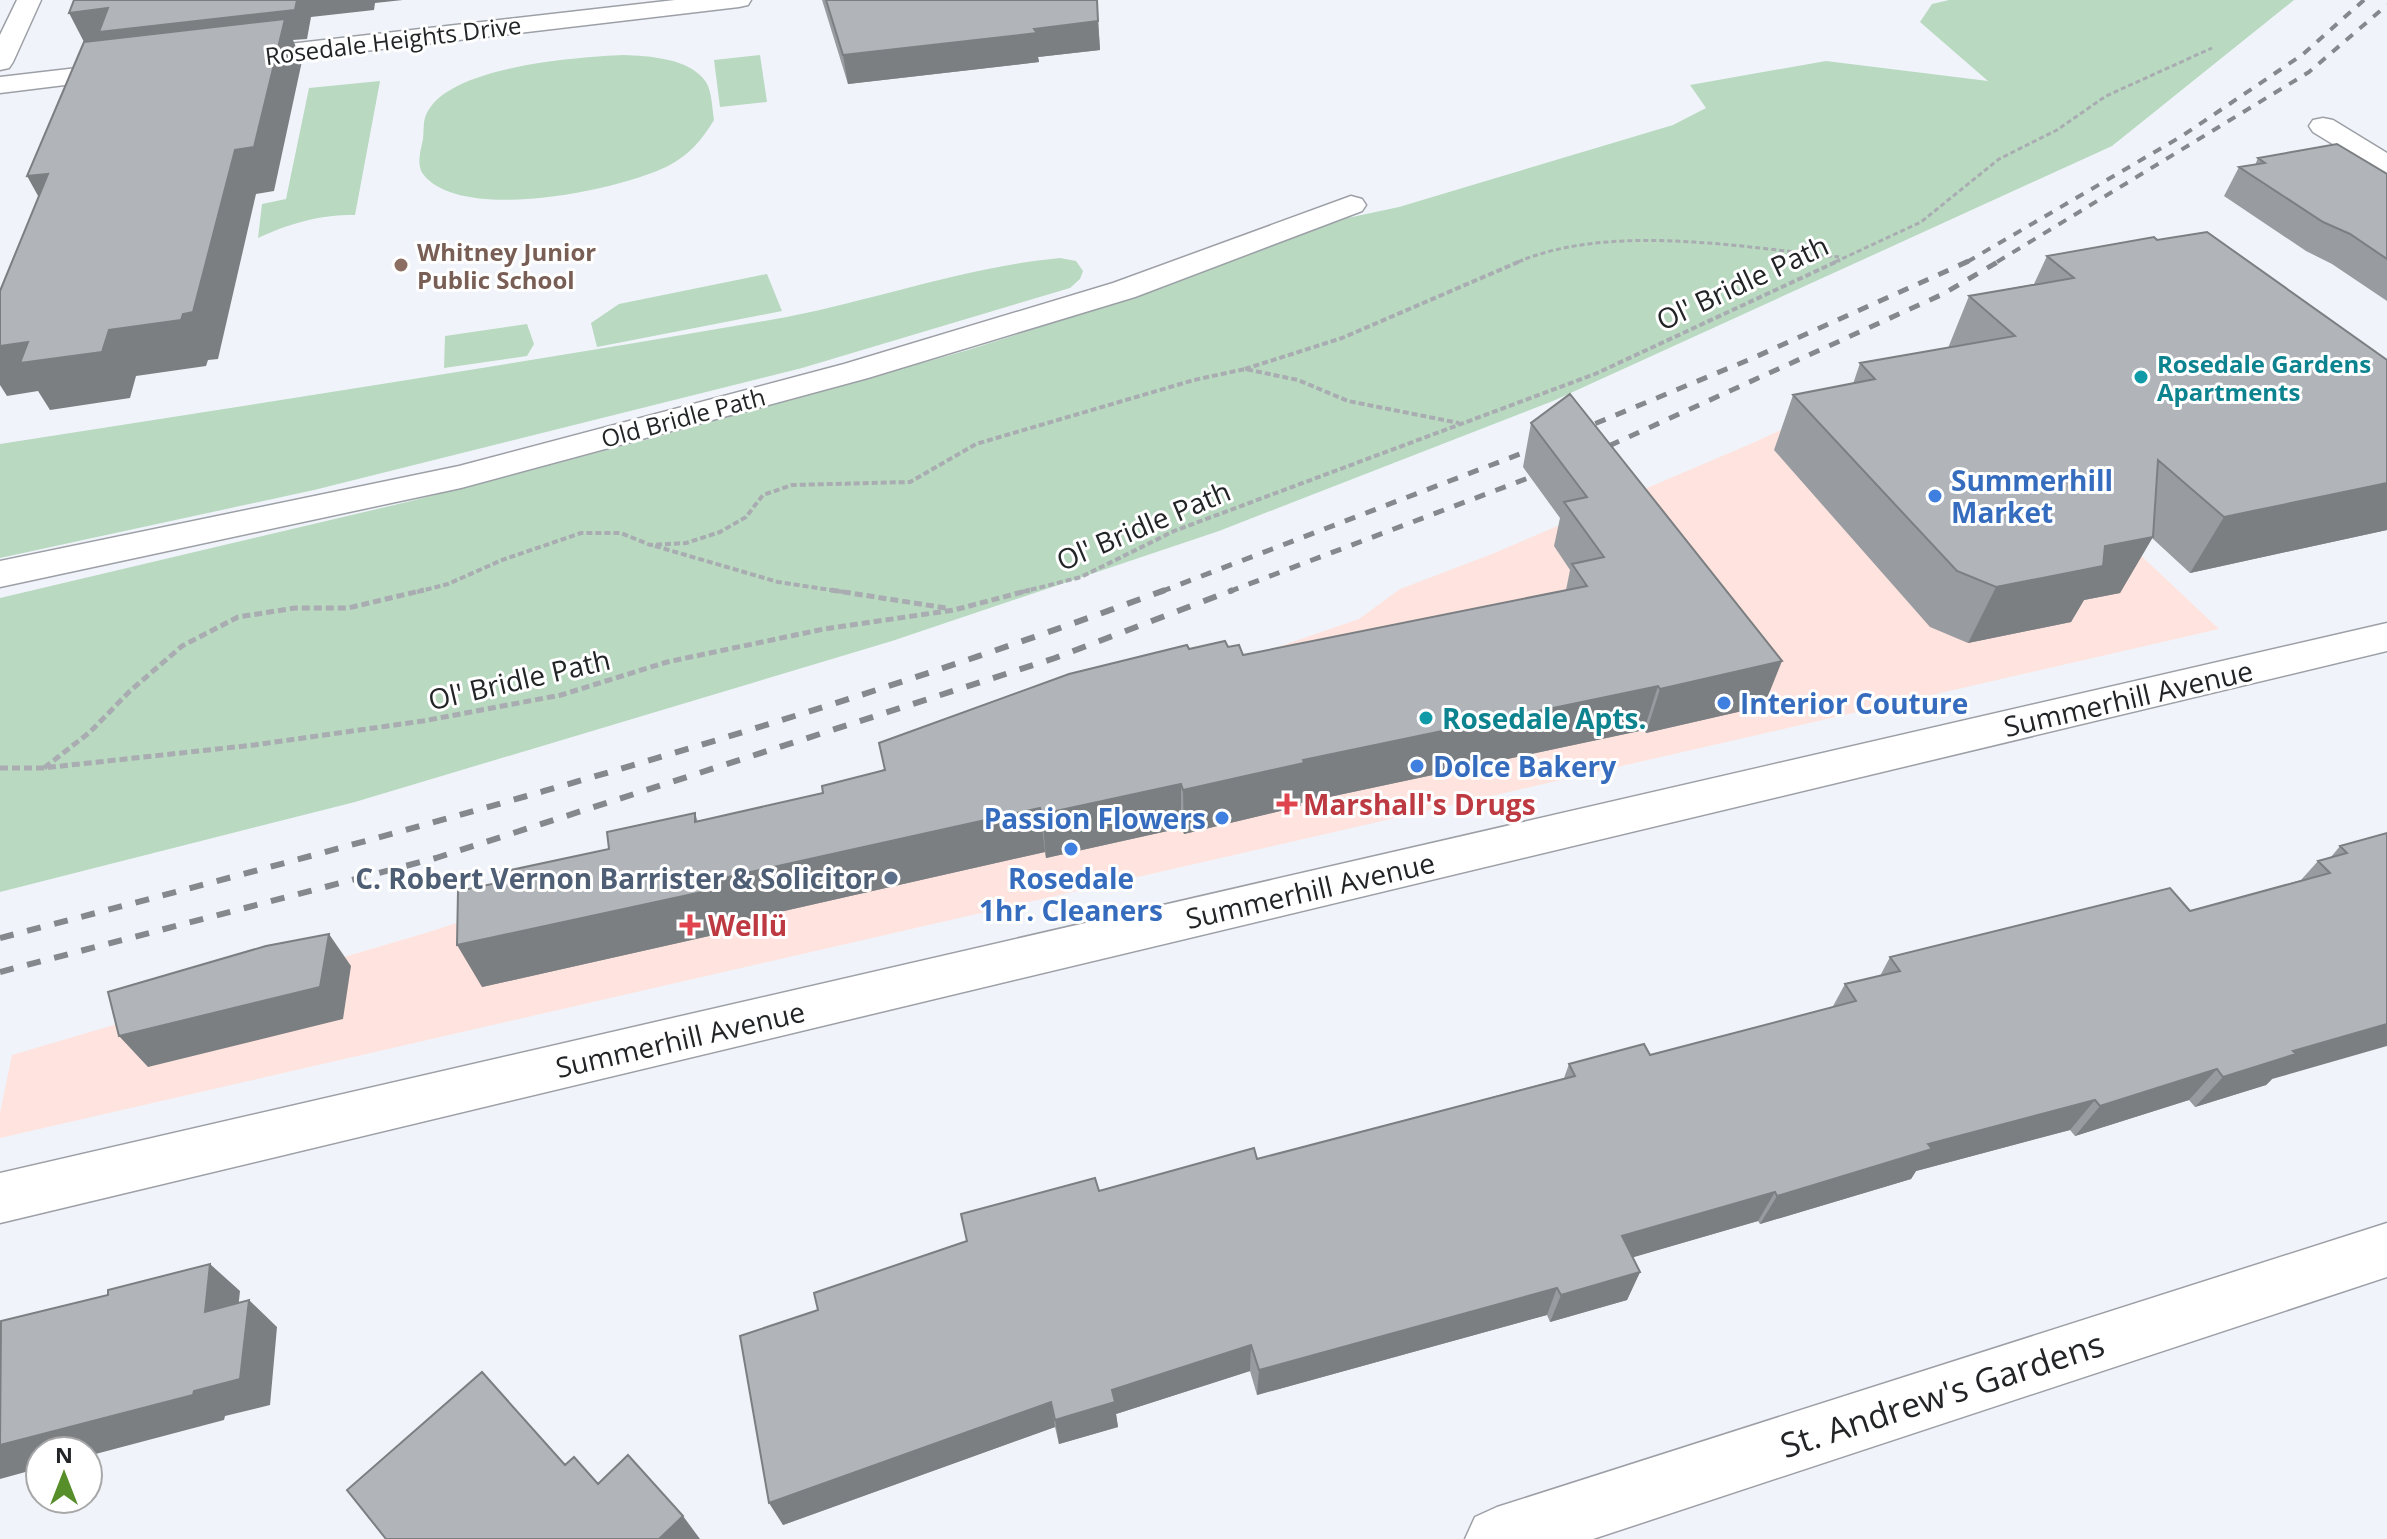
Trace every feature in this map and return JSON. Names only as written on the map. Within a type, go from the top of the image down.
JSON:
[{"type":"street","points":[[0,62],[29,0]]},
{"type":"street","name":"Rosedale Heights Drive","points":[[206,62],[739,0]]},
{"type":"street","points":[[0,85],[159,67]]},
{"type":"street","points":[[2323,126],[2387,165]]},
{"type":"street","name":"Old Bridle Path","points":[[0,574],[461,477],[841,375],[1124,290],[1351,205]]},
{"type":"street","name":"Summerhill Avenue","points":[[0,1198],[2387,637]]},
{"type":"street","name":"St. Andrew's Gardens","points":[[1497,1539],[2387,1250]]},
{"type":"path","name":"Ol' Bridle Path","points":[[0,768],[43,768],[254,745],[423,721],[561,695],[667,662],[824,629],[954,610],[1081,577],[1174,531],[1595,374],[1921,222],[1999,159],[2057,130],[2106,96],[2212,48]]},
{"type":"path","points":[[650,545],[686,543],[720,532],[746,517],[763,495],[792,485],[910,482],[976,444],[1194,380],[1245,369],[1342,338],[1534,255],[1591,241],[1718,244],[1843,257]]},
{"type":"path","points":[[1245,369],[1298,380],[1348,401],[1462,424]]},
{"type":"path","points":[[43,768],[90,732],[130,691],[182,646],[238,617],[295,608],[348,608],[395,598],[448,584],[502,560],[581,533],[621,533],[650,545],[778,582],[954,610]]},
{"type":"shaded area","points":[[1932,359],[2219,629],[0,1138],[0,1113],[12,1055],[429,932],[836,799],[1359,619],[1400,589],[1492,554],[1755,442]]},
{"type":"green space","points":[[1949,0],[2294,0],[2112,146],[1553,401],[1219,531],[892,641],[355,802],[0,892],[0,598],[411,501],[657,437],[968,350],[1165,287],[1338,220],[1399,207],[1673,125],[1706,108],[1690,85],[1826,61],[1988,81],[1920,22],[1932,4]]},
{"type":"green space","points":[[623,55],[680,63],[699,74],[708,86],[714,120],[705,134],[676,162],[645,175],[579,192],[505,200],[471,197],[442,189],[423,174],[420,157],[426,115],[438,98],[459,85],[515,67]]},
{"type":"green space","points":[[760,55],[767,102],[720,107],[714,60]]},
{"type":"green space","points":[[380,81],[355,215],[305,221],[258,238],[262,204],[286,199],[309,88]]},
{"type":"green space","points":[[1060,258],[1076,261],[1083,271],[1080,279],[1070,288],[802,368],[314,490],[0,558],[0,444],[770,320],[987,269]]},
{"type":"green space","points":[[767,274],[782,311],[597,347],[591,323],[619,304]]},
{"type":"green space","points":[[527,324],[534,344],[527,356],[444,368],[445,336]]},
{"type":"building","points":[[74,0],[297,0],[295,10],[99,32],[108,8],[69,13]]},
{"type":"building","points":[[826,0],[1097,0],[1098,21],[1034,29],[1037,33],[843,55]]},
{"type":"building","points":[[285,19],[254,147],[235,150],[193,312],[183,314],[181,320],[109,330],[102,352],[20,363],[28,342],[0,346],[0,291],[48,174],[27,176],[84,42]]},
{"type":"building","points":[[2337,144],[2387,174],[2387,259],[2239,167],[2265,163],[2258,158]]},
{"type":"building","points":[[2207,232],[2387,360],[2387,483],[2224,517],[2158,460],[2153,537],[2105,546],[2103,566],[1996,587],[1957,571],[1793,395],[1875,379],[1860,363],[2015,336],[1969,296],[2074,278],[2047,256],[2154,237],[2157,240]]},
{"type":"building","points":[[1570,394],[1782,661],[1660,689],[1658,686],[1303,760],[1304,763],[1183,790],[1181,784],[1042,814],[1040,808],[701,883],[702,892],[457,945],[458,891],[497,883],[497,873],[609,849],[607,832],[695,813],[695,822],[823,793],[822,786],[885,770],[879,743],[1069,674],[1187,645],[1189,649],[1225,641],[1228,647],[1239,645],[1243,655],[1587,586],[1572,564],[1604,557],[1564,502],[1587,497],[1531,423]]},
{"type":"building","points":[[2387,833],[2387,1024],[2293,1051],[2296,1054],[2223,1077],[2217,1069],[2100,1106],[2095,1100],[1928,1144],[1932,1149],[1777,1196],[1775,1192],[1622,1236],[1640,1272],[1561,1295],[1557,1288],[1259,1370],[1251,1345],[1112,1390],[1115,1402],[1055,1420],[1051,1402],[769,1503],[740,1336],[818,1310],[814,1293],[967,1241],[961,1214],[1095,1178],[1099,1191],[1254,1148],[1257,1159],[1575,1076],[1569,1064],[1644,1044],[1650,1055],[1856,1001],[1845,984],[1900,971],[1890,957],[2170,888],[2190,911],[2330,873],[2318,861],[2347,853],[2340,846]]},
{"type":"building","points":[[329,934],[320,987],[119,1036],[108,992],[266,946]]},
{"type":"building","points":[[210,1264],[205,1312],[249,1300],[240,1379],[194,1391],[193,1395],[39,1435],[24,1435],[24,1439],[0,1445],[1,1321],[108,1295],[108,1290]]},
{"type":"building","points":[[482,1372],[565,1465],[574,1457],[598,1484],[628,1455],[683,1516],[659,1539],[386,1539],[347,1490]]},
{"type":"railway","points":[[1968,261],[2182,136],[2302,55],[2364,0]]},
{"type":"railway","points":[[1997,262],[2309,72],[2387,5]]},
{"type":"railway","points":[[1589,455],[1943,294],[2001,260]]},
{"type":"railway","points":[[1575,432],[1753,358],[1968,261]]},
{"type":"railway","points":[[1160,592],[1546,444]]},
{"type":"railway","points":[[1228,592],[1552,469]]},
{"type":"railway","points":[[0,938],[587,779],[878,690],[1165,590]]},
{"type":"railway","points":[[0,972],[436,858],[1055,658],[1233,590]]},
{"type":"place","name":"Whitney Junior Public School","points":[[401,265]]},
{"type":"place","name":"Rosedale Gardens Apartments","points":[[2141,377]]},
{"type":"place","name":"Summerhill Market","points":[[1935,496]]},
{"type":"place","name":"Interior Couture","points":[[1724,703]]},
{"type":"place","name":"Rosedale Apts.","points":[[1426,718]]},
{"type":"place","name":"Dolce Bakery","points":[[1417,766]]},
{"type":"place","name":"Marshall's Drugs","points":[[1287,804]]},
{"type":"place","name":"Passion Flowers","points":[[1222,818]]},
{"type":"place","name":"Rosedale 1hr. Cleaners","points":[[1071,849]]},
{"type":"place","name":"C. Robert Vernon Barrister & Solicitor","points":[[891,878]]},
{"type":"place","name":"Wellü","points":[[690,925]]}]
